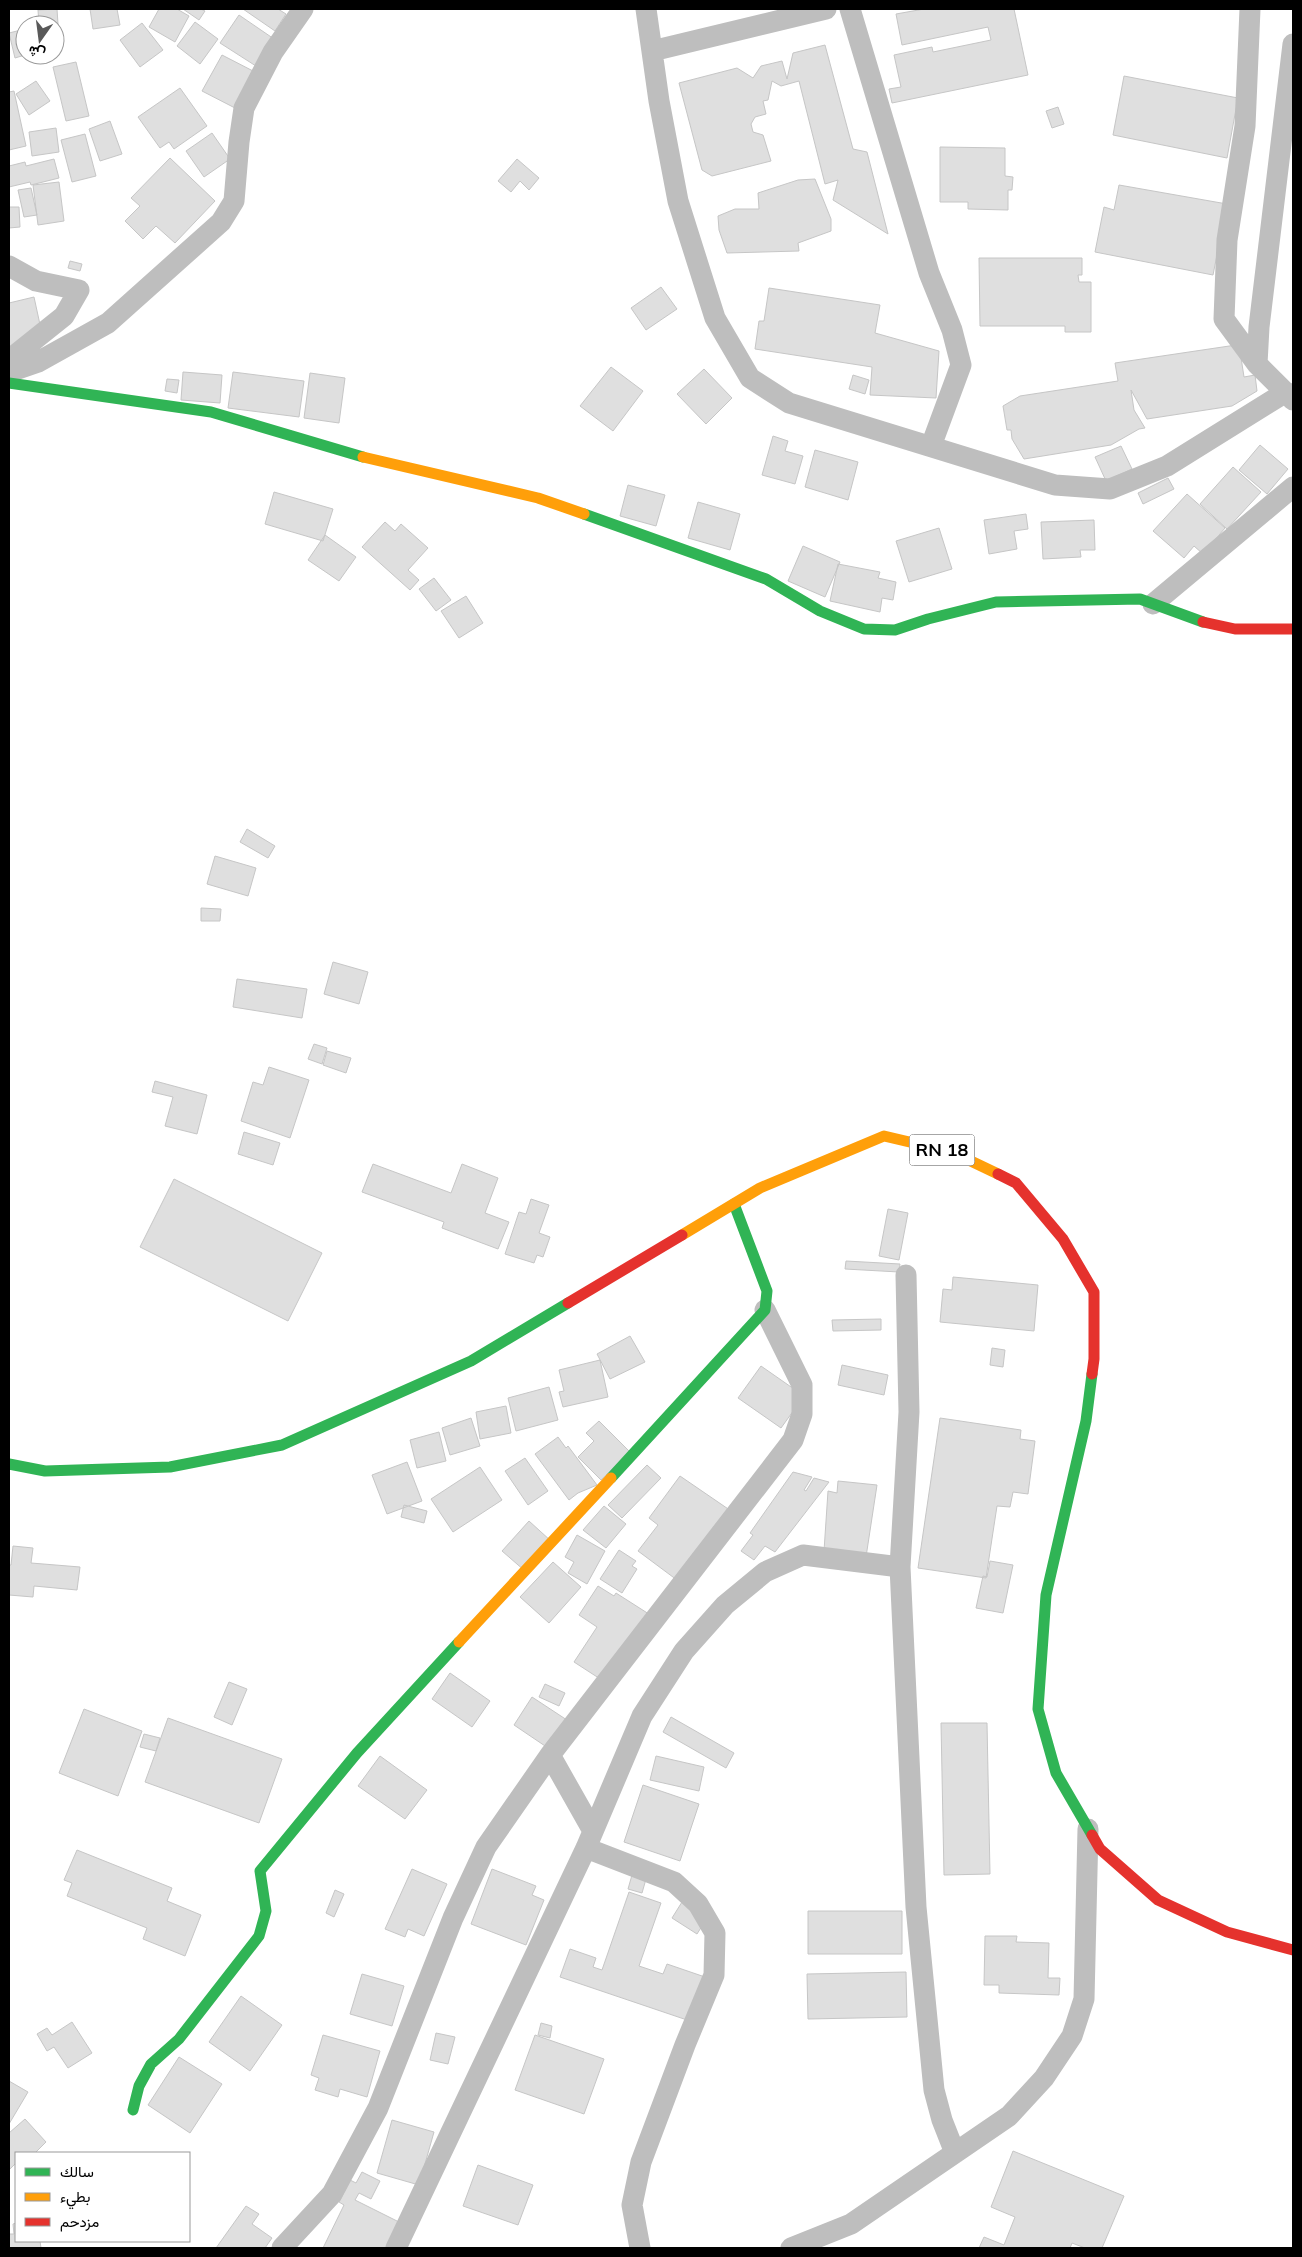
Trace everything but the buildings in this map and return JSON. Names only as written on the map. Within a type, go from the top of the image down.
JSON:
[{"type":"street","points":[[9,372],[38,362],[108,323],[221,222],[234,201],[244,108],[273,52],[301,9]]},
{"type":"street","points":[[646,9],[678,201],[715,318],[750,378],[789,403],[1055,485],[1110,489],[1167,466],[1290,396],[1257,364],[1224,319],[1227,240],[1246,126],[1250,9]]},
{"type":"street","points":[[652,52],[826,9]]},
{"type":"street","points":[[850,9],[929,273],[952,330],[961,365],[931,446]]},
{"type":"street","points":[[1257,364],[1259,327],[1293,44]]},
{"type":"street","points":[[9,266],[36,281],[79,290],[64,316],[9,360]]},
{"type":"street","points":[[9,383],[211,412],[386,464],[538,498],[766,579],[820,611],[864,629],[895,630],[928,619],[996,602],[1140,599],[1200,621],[1234,629],[1293,629]]},
{"type":"street","points":[[1153,604],[1293,487]]},
{"type":"street","name":"RN 18","points":[[9,1464],[45,1471],[170,1467],[282,1445],[471,1360],[760,1188],[884,1136],[952,1152],[1016,1183],[1063,1239],[1094,1292],[1094,1359],[1086,1421],[1046,1595],[1038,1710],[1056,1773],[1100,1849],[1158,1900],[1227,1932],[1293,1950]]},
{"type":"street","points":[[282,2248],[332,2194],[378,2108],[453,1918],[486,1847],[550,1755],[794,1440],[802,1414],[802,1385],[765,1310],[767,1291],[734,1204]]},
{"type":"street","points":[[906,1275],[909,1412],[900,1568],[916,1907],[934,2090],[942,2120],[956,2153]]},
{"type":"street","points":[[132,2110],[139,2086],[151,2064],[179,2039],[259,1936],[266,1911],[260,1871],[357,1753],[765,1310]]},
{"type":"street","points":[[396,2248],[590,1840],[642,1716],[684,1651],[725,1605],[765,1572],[802,1555],[900,1568]]},
{"type":"street","points":[[550,1755],[590,1840],[674,1882],[698,1904],[715,1933],[714,1975],[640,2162],[632,2205],[640,2248]]},
{"type":"street","points":[[791,2248],[851,2224],[1009,2116],[1044,2078],[1072,2036],[1084,1999],[1088,1829]]},
{"type":"traffic: fast","points":[[9,383],[211,412],[363,457]]},
{"type":"traffic: fast","points":[[584,514],[766,579],[820,611],[864,629],[895,630],[928,619],[996,602],[1140,599],[1203,622]]},
{"type":"traffic: fast","points":[[611,1478],[765,1310],[767,1291],[734,1204]]},
{"type":"traffic: fast","points":[[9,1464],[45,1471],[170,1467],[282,1445],[471,1361],[568,1303]]},
{"type":"traffic: fast","points":[[1092,1374],[1086,1421],[1046,1595],[1038,1709],[1056,1773],[1092,1835]]},
{"type":"traffic: fast","points":[[133,2110],[139,2086],[151,2064],[179,2039],[259,1936],[266,1911],[260,1871],[357,1753],[459,1642]]},
{"type":"traffic: slow","points":[[363,457],[538,498],[584,514]]},
{"type":"traffic: slow","points":[[682,1235],[760,1188],[884,1136],[952,1152],[998,1174]]},
{"type":"traffic: slow","points":[[459,1642],[611,1478]]},
{"type":"traffic: jam","points":[[1203,622],[1235,629],[1293,629]]},
{"type":"traffic: jam","points":[[998,1174],[1016,1183],[1063,1239],[1094,1292],[1094,1359],[1092,1374]]},
{"type":"traffic: jam","points":[[568,1303],[682,1235]]},
{"type":"traffic: jam","points":[[1092,1835],[1100,1849],[1158,1900],[1227,1932],[1293,1950]]}]
